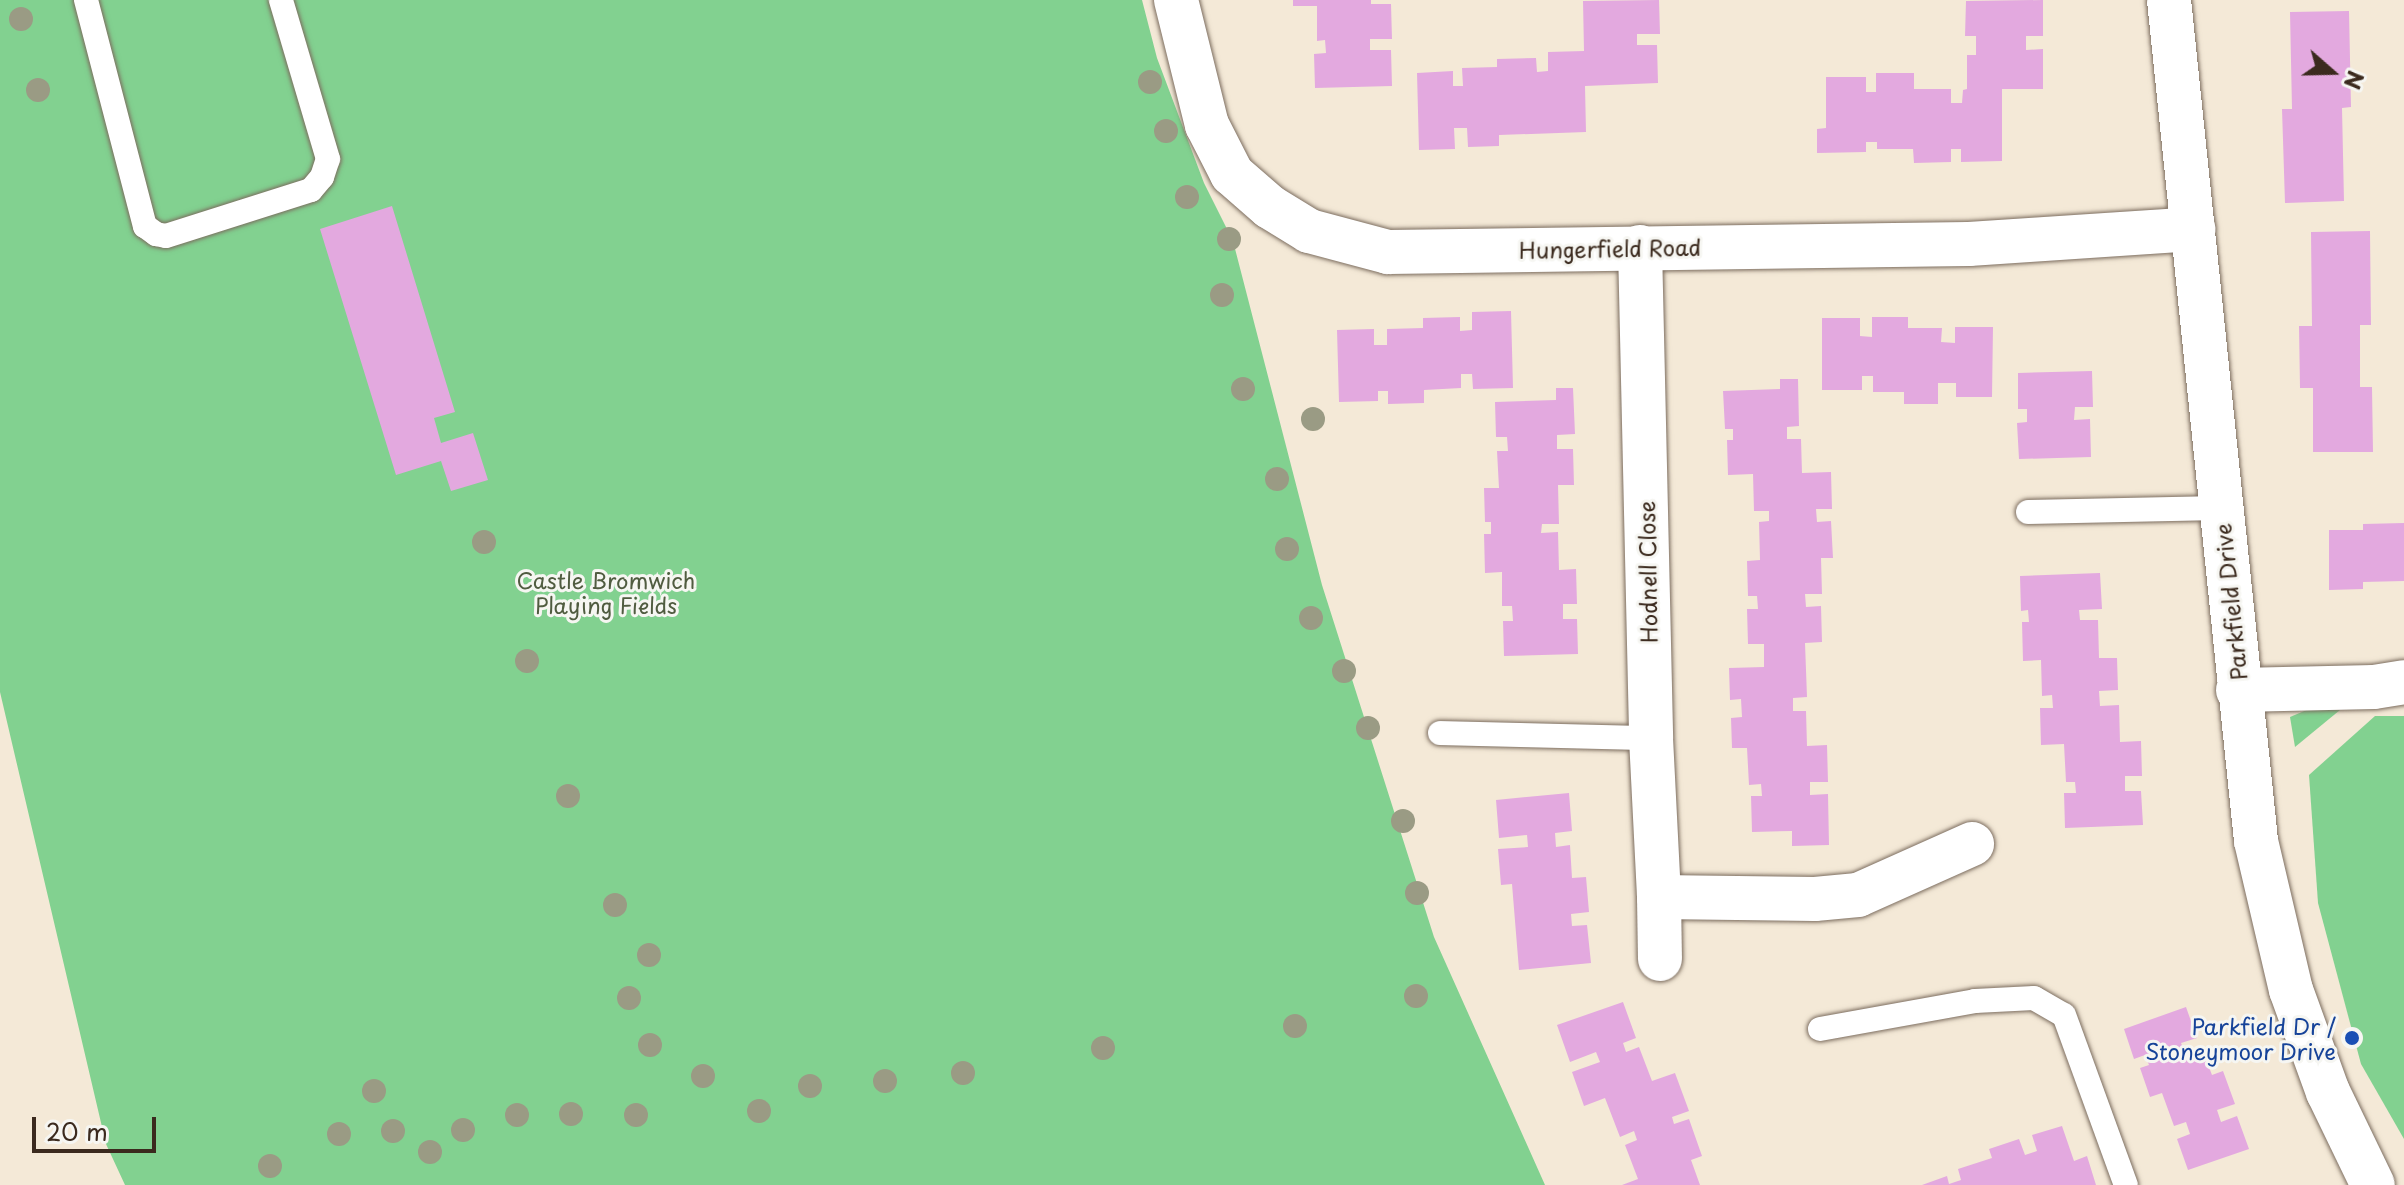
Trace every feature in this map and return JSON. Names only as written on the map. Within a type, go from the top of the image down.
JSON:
[{"type":"street","name":"Hungerfield Road","points":[[1176,0],[1207,125],[1232,174],[1270,207],[1309,231],[1388,252],[1969,244],[2193,229]]},
{"type":"street","name":"Parkfield Drive","points":[[2169,0],[2256,841],[2291,990],[2328,1092],[2373,1185]]},
{"type":"street","name":"Hodnell Close","points":[[1640,247],[1651,738],[1660,959]]},
{"type":"street","points":[[2238,690],[2374,687],[2404,682]]},
{"type":"street","points":[[1659,897],[1815,899],[1858,895],[1972,844]]},
{"type":"lane","points":[[86,0],[145,226],[156,234],[166,236],[311,190],[322,177],[328,159],[281,0]]},
{"type":"lane","points":[[2028,512],[2220,508]]},
{"type":"lane","points":[[1440,733],[1651,738]]},
{"type":"lane","points":[[1820,1029],[1975,1001],[2034,998],[2064,1015],[2126,1185]]},
{"type":"green space","name":"Castle Bromwich Playing Fields","points":[[0,0],[1142,0],[1157,58],[1204,183],[1233,241],[1322,585],[1434,937],[1545,1185],[125,1185],[106,1144],[0,692]]},
{"type":"green space","points":[[2309,709],[2340,710],[2295,747],[2290,717]]},
{"type":"green space","points":[[2375,716],[2404,716],[2404,1139],[2361,1064],[2318,903],[2309,775]]},
{"type":"building","points":[[1293,0],[1371,0],[1371,4],[1391,4],[1392,39],[1370,39],[1370,50],[1391,50],[1392,86],[1315,88],[1314,54],[1326,53],[1325,40],[1317,41],[1317,6],[1293,6]]},
{"type":"building","points":[[1659,0],[1660,34],[1637,34],[1637,45],[1657,45],[1658,83],[1585,86],[1586,132],[1499,135],[1499,146],[1468,147],[1467,128],[1454,128],[1455,149],[1419,150],[1417,73],[1453,71],[1453,86],[1463,86],[1462,68],[1497,67],[1497,59],[1536,58],[1537,72],[1548,71],[1548,52],[1584,51],[1583,1]]},
{"type":"building","points":[[2043,0],[2043,36],[2026,36],[2026,50],[2043,49],[2043,89],[2002,89],[2002,161],[1961,162],[1961,149],[1951,149],[1951,162],[1914,163],[1913,149],[1877,149],[1877,142],[1866,142],[1866,152],[1817,153],[1817,129],[1826,128],[1826,77],[1866,77],[1866,92],[1876,92],[1876,73],[1914,73],[1914,89],[1951,89],[1951,103],[1962,103],[1963,90],[1967,89],[1967,55],[1976,55],[1976,36],[1965,36],[1966,1]]},
{"type":"building","points":[[2349,11],[2351,107],[2342,108],[2344,201],[2285,203],[2282,109],[2292,109],[2290,12]]},
{"type":"building","points":[[392,206],[455,412],[434,418],[441,443],[473,433],[488,480],[451,491],[441,461],[396,475],[320,229]]},
{"type":"building","points":[[2370,231],[2371,325],[2360,325],[2360,387],[2372,387],[2373,452],[2313,452],[2313,388],[2300,388],[2299,326],[2312,326],[2311,232]]},
{"type":"building","points":[[1511,311],[1513,388],[1473,389],[1472,374],[1461,374],[1461,388],[1424,390],[1424,403],[1388,404],[1388,391],[1378,391],[1378,401],[1339,402],[1337,330],[1374,329],[1374,345],[1387,345],[1387,329],[1423,328],[1423,318],[1460,317],[1460,331],[1472,330],[1472,312]]},
{"type":"building","points":[[1872,317],[1908,317],[1908,328],[1942,328],[1941,342],[1955,343],[1955,327],[1993,327],[1992,397],[1956,397],[1956,383],[1938,383],[1938,404],[1904,404],[1904,392],[1873,392],[1873,376],[1862,376],[1862,390],[1822,390],[1822,318],[1860,318],[1860,336],[1872,337]]},
{"type":"building","points":[[2092,371],[2093,407],[2075,407],[2074,420],[2090,419],[2091,457],[2019,459],[2017,423],[2027,422],[2027,409],[2018,409],[2018,373]]},
{"type":"building","points":[[1780,379],[1798,379],[1799,426],[1787,427],[1787,439],[1801,439],[1802,473],[1831,472],[1832,509],[1816,509],[1817,522],[1831,521],[1833,558],[1821,558],[1822,594],[1805,594],[1806,607],[1821,606],[1822,642],[1805,643],[1807,697],[1793,698],[1793,711],[1806,711],[1807,746],[1827,745],[1828,782],[1810,782],[1810,795],[1828,794],[1829,845],[1792,846],[1792,831],[1752,832],[1751,796],[1762,796],[1761,784],[1749,785],[1747,748],[1732,748],[1731,718],[1742,717],[1741,699],[1730,700],[1729,668],[1764,667],[1764,644],[1748,644],[1747,609],[1758,609],[1757,596],[1748,596],[1747,561],[1760,560],[1759,522],[1769,521],[1769,511],[1754,511],[1753,474],[1728,475],[1727,440],[1733,440],[1733,429],[1725,429],[1723,391],[1780,389]]},
{"type":"building","points":[[1556,388],[1573,388],[1575,434],[1557,435],[1557,449],[1573,449],[1574,485],[1558,485],[1559,524],[1542,524],[1541,533],[1558,532],[1559,570],[1576,569],[1577,604],[1563,604],[1563,619],[1577,619],[1578,654],[1504,656],[1503,621],[1513,621],[1512,606],[1502,606],[1502,572],[1485,573],[1484,534],[1491,534],[1491,522],[1485,522],[1484,488],[1499,488],[1497,451],[1508,451],[1507,437],[1496,437],[1495,402],[1556,400]]},
{"type":"building","points":[[2404,523],[2404,581],[2363,582],[2363,589],[2329,590],[2329,530],[2363,530],[2363,524]]},
{"type":"building","points":[[2100,573],[2102,609],[2079,610],[2080,620],[2098,620],[2099,658],[2117,658],[2118,690],[2099,691],[2100,706],[2119,705],[2120,742],[2141,741],[2142,776],[2125,776],[2125,791],[2141,791],[2143,825],[2065,828],[2064,793],[2076,793],[2075,782],[2066,782],[2064,744],[2041,745],[2040,708],[2053,708],[2052,695],[2042,696],[2041,660],[2023,661],[2022,622],[2029,622],[2028,610],[2021,611],[2020,576]]},
{"type":"building","points":[[1569,793],[1572,831],[1555,833],[1556,847],[1570,845],[1572,878],[1586,877],[1589,912],[1571,914],[1572,926],[1587,925],[1591,963],[1519,970],[1512,884],[1501,885],[1498,849],[1528,847],[1527,835],[1499,838],[1496,800]]},
{"type":"building","points":[[1623,1002],[1636,1038],[1623,1043],[1626,1052],[1639,1047],[1652,1081],[1675,1073],[1689,1111],[1672,1117],[1674,1124],[1689,1119],[1702,1156],[1691,1160],[1700,1185],[1622,1185],[1638,1179],[1625,1145],[1637,1140],[1634,1131],[1620,1137],[1605,1098],[1584,1106],[1572,1072],[1600,1062],[1596,1052],[1570,1062],[1557,1025]]},
{"type":"building","points":[[2186,1007],[2197,1038],[2181,1043],[2185,1052],[2201,1046],[2212,1075],[2223,1071],[2235,1104],[2217,1110],[2221,1122],[2237,1116],[2249,1149],[2188,1170],[2177,1139],[2190,1134],[2186,1122],[2174,1126],[2162,1093],[2150,1097],[2140,1068],[2149,1065],[2145,1055],[2134,1059],[2124,1029]]},
{"type":"building","points":[[2062,1126],[2074,1161],[2087,1156],[2096,1185],[1922,1185],[1947,1176],[1949,1184],[1961,1180],[1958,1169],[1992,1158],[1989,1149],[2019,1139],[2025,1155],[2037,1151],[2032,1135]]},
{"type":"place","name":"Parkfield Dr / Stoneymoor Drive","points":[[2352,1038]]}]
